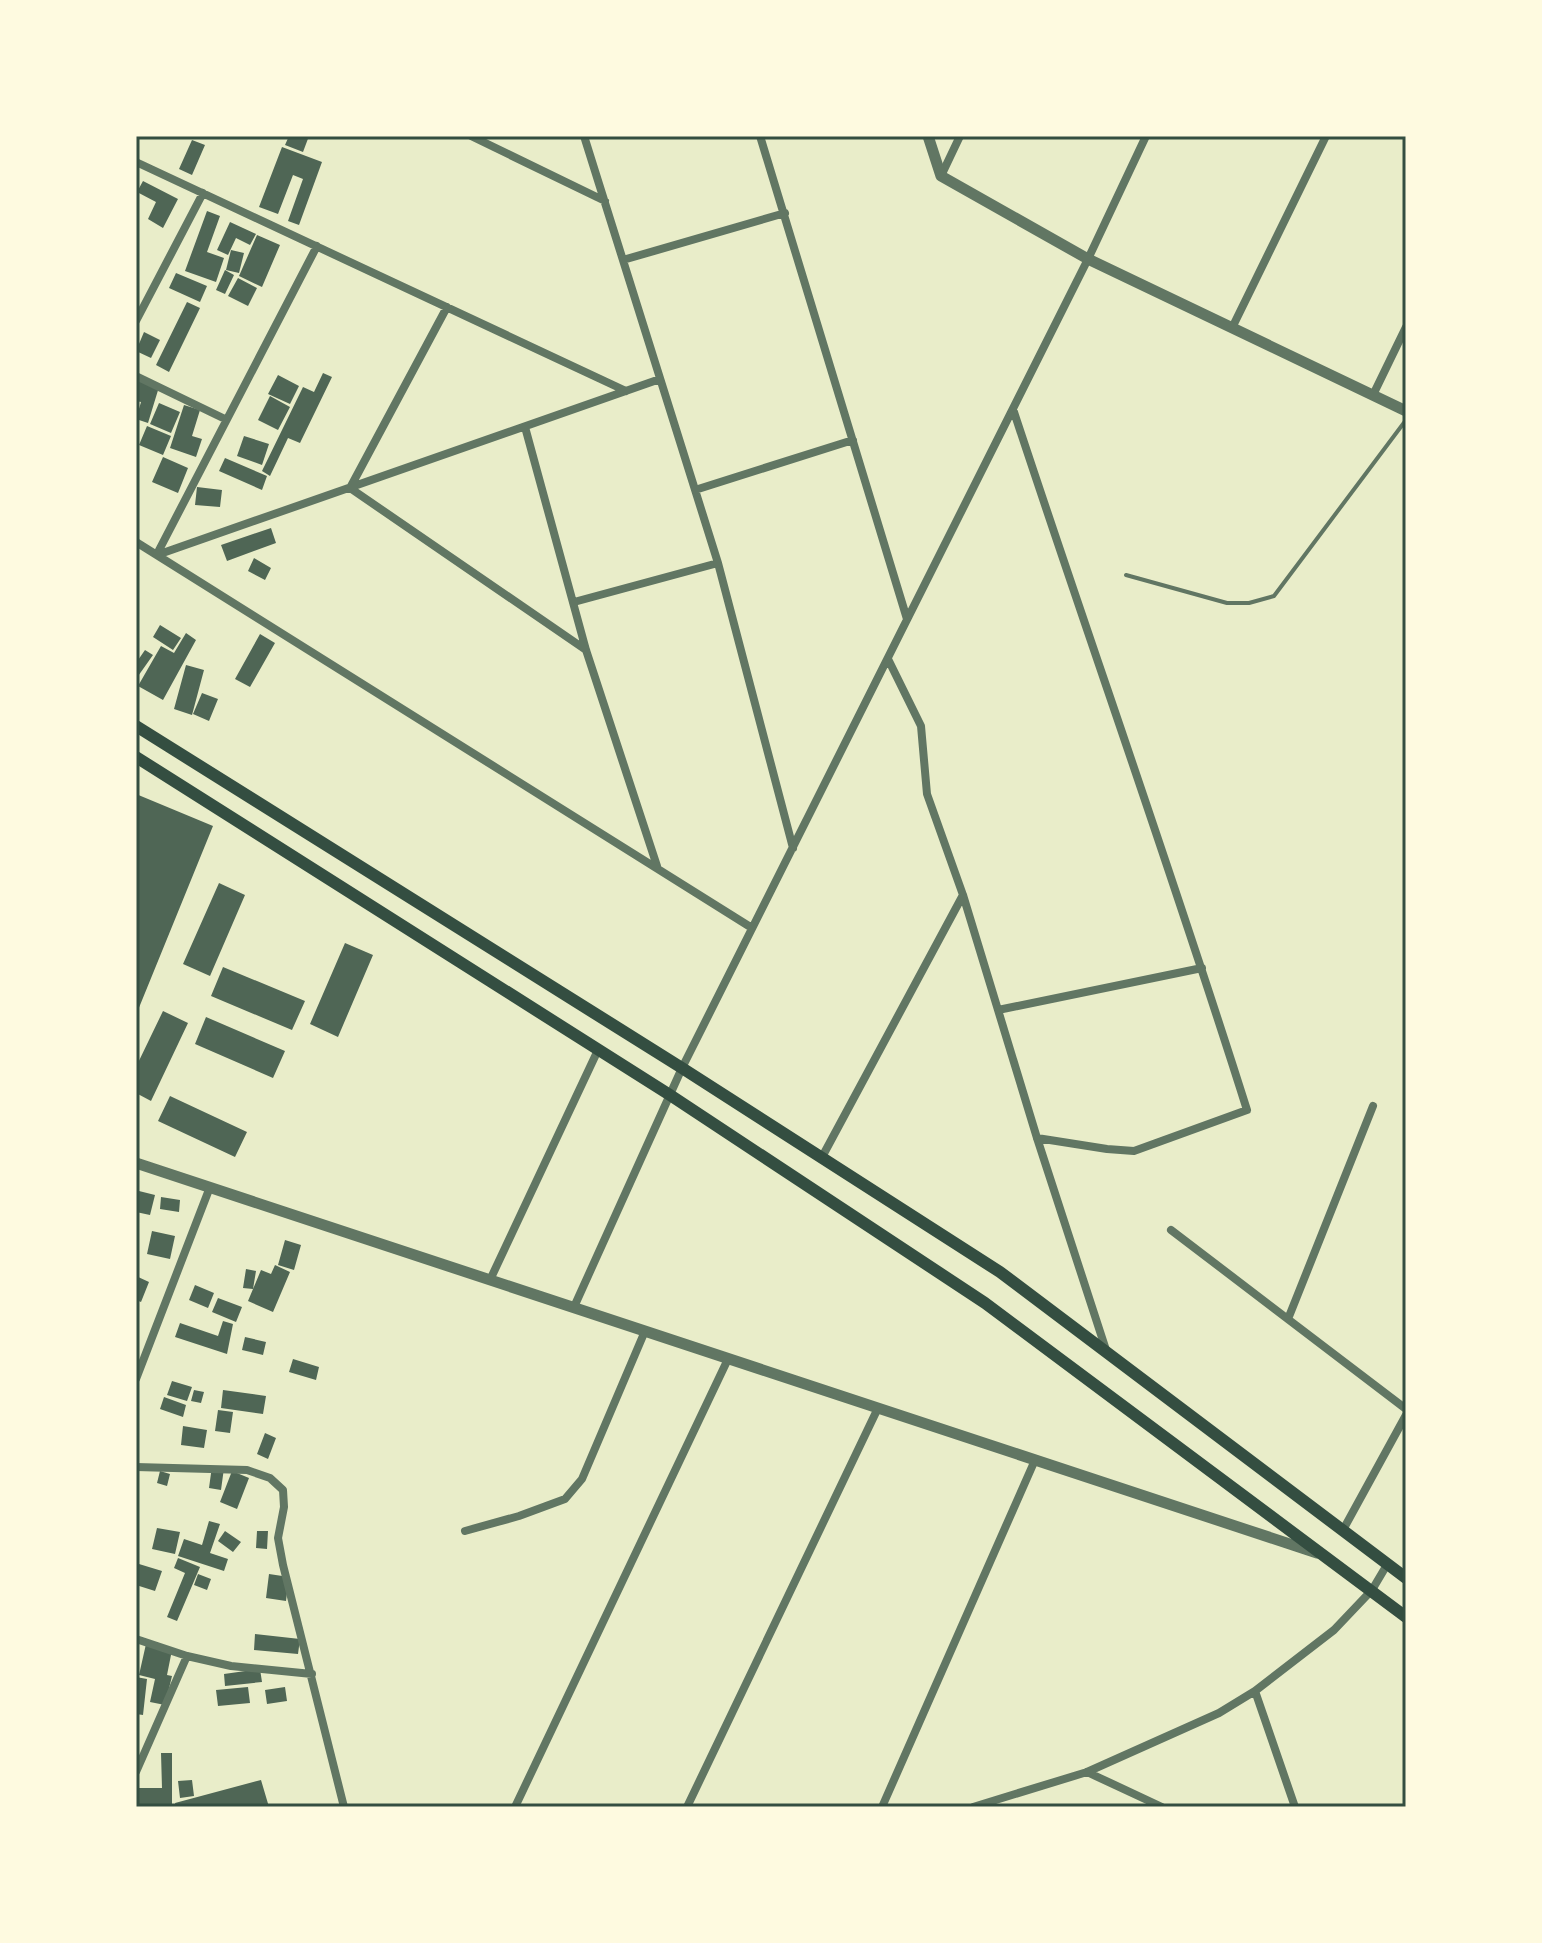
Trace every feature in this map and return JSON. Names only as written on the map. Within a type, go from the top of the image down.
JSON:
[{"type":"main road","points":[[136,726],[682,1068],[1000,1272],[1406,1578]]},
{"type":"main road","points":[[136,757],[670,1095],[985,1303],[1406,1617]]},
{"type":"street","points":[[471,136],[605,201]]},
{"type":"street","points":[[584,136],[718,563],[793,848]]},
{"type":"street","points":[[760,136],[907,619]]},
{"type":"street","points":[[928,136],[941,176],[1088,259],[1406,411]]},
{"type":"street","points":[[941,176],[960,136]]},
{"type":"street","points":[[574,1307],[682,1068],[1088,259],[1146,136]]},
{"type":"street","points":[[1232,328],[1326,136]]},
{"type":"street","points":[[136,162],[626,391]]},
{"type":"street","points":[[136,321],[203,193]]},
{"type":"street","points":[[623,260],[785,213]]},
{"type":"street","points":[[157,555],[317,246]]},
{"type":"street","points":[[350,488],[447,307]]},
{"type":"street","points":[[1373,395],[1406,327]]},
{"type":"street","points":[[136,376],[225,419]]},
{"type":"street","points":[[157,555],[660,379]]},
{"type":"street","points":[[1013,409],[1247,1110],[1134,1151],[1037,1138]]},
{"type":"street","points":[[525,427],[586,650],[657,866]]},
{"type":"street","points":[[695,490],[853,440]]},
{"type":"street","points":[[350,488],[586,650]]},
{"type":"street","points":[[136,542],[752,928]]},
{"type":"street","points":[[574,602],[718,563]]},
{"type":"street","points":[[888,659],[921,726],[927,794],[963,895],[1107,1353]]},
{"type":"street","points":[[821,1159],[963,895]]},
{"type":"street","points":[[998,1010],[1202,968]]},
{"type":"street","points":[[490,1280],[598,1050]]},
{"type":"street","points":[[1288,1319],[1373,1106]]},
{"type":"street","points":[[136,1163],[1328,1557]]},
{"type":"street","points":[[136,1379],[210,1187]]},
{"type":"street","points":[[1171,1230],[1406,1409]]},
{"type":"street","points":[[465,1531],[565,1499],[582,1479],[645,1331]]},
{"type":"street","points":[[515,1807],[728,1359]]},
{"type":"street","points":[[687,1807],[878,1408]]},
{"type":"street","points":[[1343,1530],[1406,1415]]},
{"type":"street","points":[[882,1807],[1035,1460]]},
{"type":"street","points":[[136,1467],[247,1470],[270,1478],[283,1490],[284,1507],[278,1538],[344,1807]]},
{"type":"street","points":[[973,1807],[1087,1772],[1219,1713],[1255,1691],[1334,1630],[1372,1590],[1388,1563]]},
{"type":"street","points":[[136,1639],[187,1656],[231,1666],[312,1674]]},
{"type":"street","points":[[136,1772],[187,1656]]},
{"type":"street","points":[[1255,1691],[1295,1807]]},
{"type":"street","points":[[1087,1772],[1162,1807]]},
{"type":"lane","points":[[1126,575],[1227,603],[1249,603],[1274,596],[1406,420]]},
{"type":"building","points":[[289,136],[309,136],[303,152],[285,145]]},
{"type":"building","points":[[192,140],[205,145],[192,175],[179,169]]},
{"type":"building","points":[[282,147],[322,162],[299,225],[288,221],[303,179],[293,175],[278,214],[259,207]]},
{"type":"building","points":[[143,181],[178,199],[163,228],[148,219],[156,202],[137,192]]},
{"type":"building","points":[[207,211],[220,216],[207,252],[224,258],[216,282],[185,271]]},
{"type":"building","points":[[230,222],[256,234],[250,245],[236,238],[228,255],[217,250]]},
{"type":"building","points":[[257,235],[280,245],[262,287],[239,276]]},
{"type":"building","points":[[231,250],[244,253],[239,273],[226,270]]},
{"type":"building","points":[[225,270],[234,275],[225,294],[216,290]]},
{"type":"building","points":[[176,273],[207,286],[200,302],[169,288]]},
{"type":"building","points":[[238,278],[257,288],[248,306],[228,296]]},
{"type":"building","points":[[187,302],[200,308],[169,372],[156,365]]},
{"type":"building","points":[[144,332],[160,340],[151,358],[136,351]]},
{"type":"building","points":[[323,373],[332,377],[300,443],[288,438],[270,476],[262,471],[303,387],[314,392]]},
{"type":"building","points":[[278,375],[299,386],[290,404],[268,394]]},
{"type":"building","points":[[136,380],[159,387],[148,423],[136,419],[141,402],[136,401]]},
{"type":"building","points":[[270,396],[290,407],[278,430],[258,420]]},
{"type":"building","points":[[159,403],[180,412],[171,433],[150,424]]},
{"type":"building","points":[[184,405],[200,410],[192,436],[202,439],[196,457],[170,448]]},
{"type":"building","points":[[147,426],[171,436],[163,455],[139,445]]},
{"type":"building","points":[[244,436],[269,444],[262,465],[237,456]]},
{"type":"building","points":[[163,457],[188,468],[178,493],[152,482]]},
{"type":"building","points":[[225,458],[267,476],[262,490],[219,471]]},
{"type":"building","points":[[197,487],[222,490],[220,507],[195,505]]},
{"type":"building","points":[[271,528],[276,543],[227,561],[221,545]]},
{"type":"building","points":[[254,558],[271,568],[265,580],[248,571]]},
{"type":"building","points":[[160,625],[181,638],[173,650],[153,637]]},
{"type":"building","points":[[186,633],[196,640],[163,700],[138,686],[161,646],[174,653]]},
{"type":"building","points":[[260,634],[275,643],[250,687],[235,679]]},
{"type":"building","points":[[145,650],[153,655],[136,679],[136,663]]},
{"type":"building","points":[[186,665],[204,670],[192,715],[174,709]]},
{"type":"building","points":[[202,693],[218,699],[209,721],[193,714]]},
{"type":"building","points":[[136,794],[213,826],[136,1015]]},
{"type":"building","points":[[219,883],[245,895],[210,976],[183,964]]},
{"type":"building","points":[[345,943],[373,955],[338,1037],[310,1024]]},
{"type":"building","points":[[223,967],[305,1001],[292,1030],[211,996]]},
{"type":"building","points":[[163,1011],[188,1023],[151,1101],[136,1093],[136,1067]]},
{"type":"building","points":[[206,1017],[285,1051],[273,1078],[195,1044]]},
{"type":"building","points":[[170,1096],[247,1132],[235,1157],[158,1121]]},
{"type":"building","points":[[139,1191],[155,1195],[150,1215],[136,1212]]},
{"type":"building","points":[[161,1197],[180,1200],[179,1212],[160,1209]]},
{"type":"building","points":[[152,1231],[175,1236],[170,1259],[147,1254]]},
{"type":"building","points":[[285,1240],[301,1245],[294,1270],[278,1265]]},
{"type":"building","points":[[275,1265],[290,1272],[273,1312],[248,1301],[261,1270],[271,1274]]},
{"type":"building","points":[[246,1269],[256,1271],[253,1289],[243,1288]]},
{"type":"building","points":[[136,1276],[149,1282],[141,1302],[136,1300]]},
{"type":"building","points":[[195,1285],[214,1293],[208,1308],[189,1300]]},
{"type":"building","points":[[218,1298],[242,1307],[236,1322],[212,1312]]},
{"type":"building","points":[[223,1321],[233,1324],[227,1354],[175,1337],[180,1323],[218,1336]]},
{"type":"building","points":[[245,1337],[266,1342],[263,1355],[242,1350]]},
{"type":"building","points":[[293,1359],[319,1367],[316,1380],[289,1372]]},
{"type":"building","points":[[172,1381],[192,1387],[187,1401],[167,1395]]},
{"type":"building","points":[[194,1390],[204,1392],[201,1403],[191,1401]]},
{"type":"building","points":[[223,1390],[266,1396],[263,1414],[221,1408]]},
{"type":"building","points":[[164,1397],[186,1405],[183,1417],[160,1409]]},
{"type":"building","points":[[218,1410],[233,1412],[230,1433],[215,1431]]},
{"type":"building","points":[[183,1426],[207,1430],[204,1448],[181,1445]]},
{"type":"building","points":[[265,1433],[276,1438],[268,1459],[257,1454]]},
{"type":"building","points":[[212,1466],[224,1468],[221,1490],[209,1488]]},
{"type":"building","points":[[160,1471],[170,1474],[167,1486],[157,1483]]},
{"type":"building","points":[[232,1471],[249,1478],[237,1509],[220,1502]]},
{"type":"building","points":[[209,1521],[220,1524],[210,1553],[228,1559],[224,1571],[178,1556],[184,1539],[202,1545]]},
{"type":"building","points":[[157,1528],[180,1532],[175,1554],[152,1549]]},
{"type":"building","points":[[225,1531],[241,1542],[233,1552],[218,1541]]},
{"type":"building","points":[[257,1531],[268,1531],[267,1549],[256,1548]]},
{"type":"building","points":[[178,1558],[200,1567],[177,1621],[167,1617],[185,1573],[174,1568]]},
{"type":"building","points":[[139,1564],[162,1571],[155,1591],[136,1585]]},
{"type":"building","points":[[198,1574],[211,1579],[207,1590],[194,1585]]},
{"type":"building","points":[[269,1574],[289,1577],[286,1601],[266,1598]]},
{"type":"building","points":[[255,1634],[300,1639],[298,1654],[254,1650]]},
{"type":"building","points":[[146,1644],[172,1650],[167,1675],[172,1676],[165,1705],[150,1702],[155,1679],[139,1675]]},
{"type":"building","points":[[260,1669],[262,1682],[225,1686],[224,1674]]},
{"type":"building","points":[[136,1677],[147,1679],[143,1715],[136,1714]]},
{"type":"building","points":[[248,1687],[250,1703],[218,1706],[216,1690]]},
{"type":"building","points":[[285,1687],[287,1701],[267,1704],[265,1690]]},
{"type":"building","points":[[161,1753],[172,1753],[172,1807],[139,1807],[139,1788],[162,1788]]},
{"type":"building","points":[[192,1780],[194,1796],[180,1798],[178,1781]]},
{"type":"building","points":[[261,1780],[269,1807],[176,1807],[175,1803]]}]
